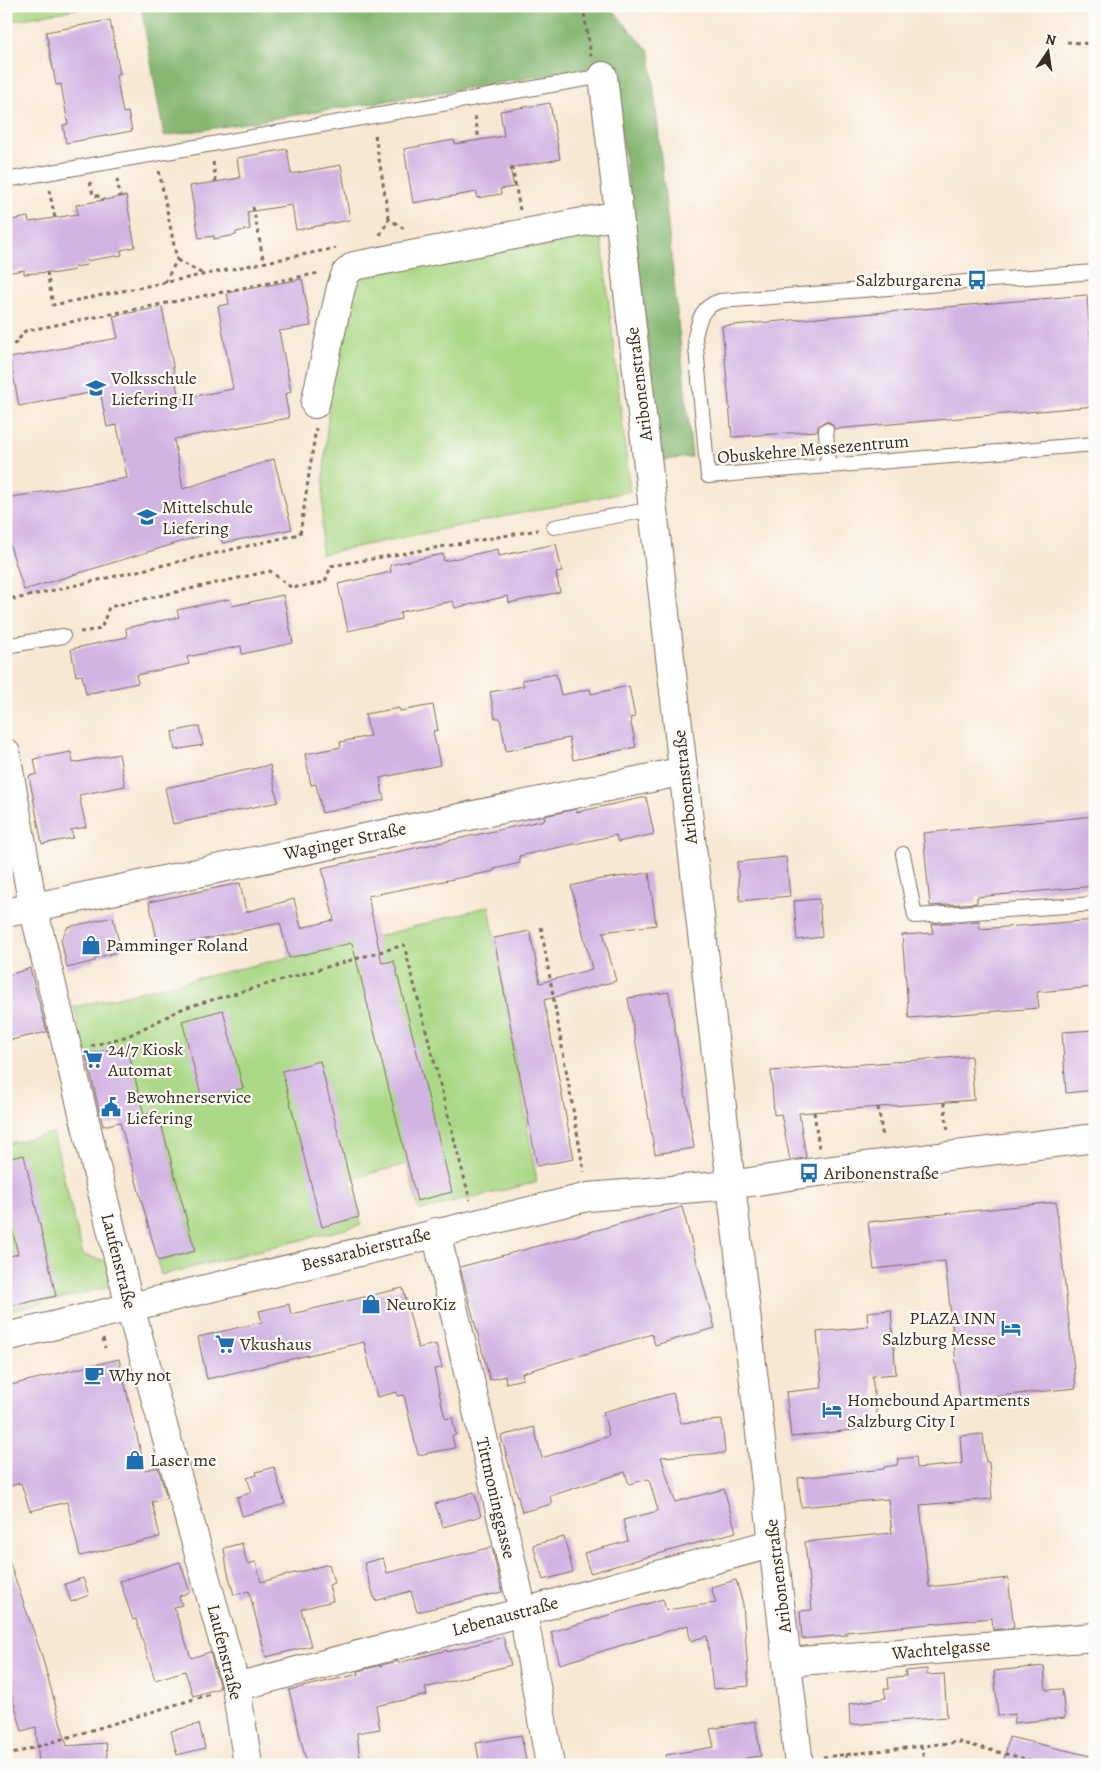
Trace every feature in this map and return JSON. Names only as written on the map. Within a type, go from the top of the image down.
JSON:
[{"type":"street","name":"Aribonenstraße","points":[[603,76],[799,1762]]},
{"type":"street","points":[[315,404],[341,287],[346,273],[347,257],[619,215]]},
{"type":"street","name":"Laufenstraße","points":[[6,753],[33,907],[130,1307],[236,1687],[248,1765]]},
{"type":"street","name":"Waginger Straße","points":[[6,913],[684,770]]},
{"type":"street","name":"Bessarabierstraße","points":[[6,1337],[436,1232],[588,1197],[731,1185],[887,1163],[1094,1139]]},
{"type":"street","name":"Tittmoninggasse","points":[[436,1232],[522,1612],[550,1765]]},
{"type":"street","name":"Lebenaustraße","points":[[236,1687],[774,1543]]},
{"type":"street","name":"Wachtelgasse","points":[[788,1662],[1095,1637]]},
{"type":"lane","points":[[6,180],[603,76]]},
{"type":"lane","name":"Obuskehre Messezentrum","points":[[1095,272],[720,300],[704,308],[698,319],[694,337],[708,476],[1095,444]]},
{"type":"lane","points":[[826,430],[828,466]]},
{"type":"lane","points":[[554,527],[653,509]]},
{"type":"lane","points":[[6,646],[62,636]]},
{"type":"lane","points":[[903,854],[914,916],[1095,904]]},
{"type":"path","points":[[583,6],[593,69],[603,76]]},
{"type":"path","points":[[1068,42],[1092,44],[1095,98]]},
{"type":"path","points":[[374,126],[389,219],[377,240],[386,238]]},
{"type":"path","points":[[155,154],[177,260],[164,283]]},
{"type":"path","points":[[512,167],[520,211]]},
{"type":"path","points":[[116,172],[120,197]]},
{"type":"path","points":[[215,174],[216,182]]},
{"type":"path","points":[[88,177],[93,195],[102,197],[103,200]]},
{"type":"path","points":[[48,184],[55,218]]},
{"type":"path","points":[[253,207],[264,263]]},
{"type":"path","points":[[511,213],[530,209]]},
{"type":"path","points":[[389,219],[411,233],[403,235]]},
{"type":"path","points":[[47,272],[53,305],[264,263],[347,257]]},
{"type":"path","points":[[6,348],[16,343],[25,331],[347,257]]},
{"type":"path","points":[[177,260],[204,275]]},
{"type":"path","points":[[6,592],[15,599],[300,534],[318,418],[315,404]]},
{"type":"path","points":[[62,636],[101,629],[109,606],[270,571],[292,588],[325,582],[330,566],[554,527]]},
{"type":"path","points":[[541,927],[588,1197]]},
{"type":"path","points":[[68,1052],[128,1036],[184,1008],[404,945],[476,1224]]},
{"type":"path","points":[[878,1107],[887,1163]]},
{"type":"path","points":[[814,1112],[819,1151]]},
{"type":"path","points":[[6,1756],[236,1687]]},
{"type":"path","points":[[799,1762],[846,1754],[959,1742],[1049,1765]]},
{"type":"path","points":[[921,1745],[925,1765]]},
{"type":"path","points":[[846,1754],[847,1765]]},
{"type":"green space","points":[[6,6],[92,6],[6,22]]},
{"type":"green space","points":[[141,6],[612,6],[613,11],[650,52],[692,457],[663,460],[613,65],[164,136]]},
{"type":"green space","points":[[600,225],[630,491],[321,554],[330,388],[352,284],[364,273]]},
{"type":"green space","points":[[489,906],[537,1182],[419,1211],[407,1164],[350,1179],[361,1225],[161,1275],[158,1261],[195,1251],[158,1112],[144,1115],[86,1055],[74,1007],[376,937]]},
{"type":"green space","points":[[53,1133],[83,1255],[107,1261],[113,1286],[6,1312],[6,1144]]},
{"type":"building","points":[[110,20],[120,74],[116,75],[123,113],[128,112],[132,131],[66,143],[63,125],[68,124],[61,84],[56,85],[46,32]]},
{"type":"building","points":[[550,103],[560,159],[510,168],[514,187],[500,189],[501,194],[477,198],[477,192],[413,203],[404,149],[454,140],[455,144],[504,136],[500,111]]},
{"type":"building","points":[[287,149],[291,174],[341,165],[350,220],[296,230],[292,205],[247,212],[250,229],[236,232],[236,235],[214,239],[214,236],[199,238],[190,186],[240,178],[237,158]]},
{"type":"building","points":[[126,196],[135,247],[121,250],[122,255],[86,261],[87,265],[74,267],[75,270],[51,274],[51,272],[24,274],[24,270],[6,273],[6,221],[28,217],[29,222],[78,214],[76,205]]},
{"type":"building","points":[[302,279],[311,326],[279,331],[291,392],[285,394],[289,418],[174,439],[183,489],[274,459],[292,529],[223,543],[216,531],[24,590],[6,533],[6,498],[127,478],[117,425],[107,427],[100,391],[19,406],[10,358],[118,338],[113,316],[162,307],[179,399],[233,389],[218,306],[229,304],[227,293]]},
{"type":"building","points":[[1087,295],[1095,406],[835,429],[830,422],[825,421],[818,426],[817,431],[732,437],[722,326]]},
{"type":"building","points":[[556,544],[562,572],[556,573],[560,592],[509,603],[508,596],[455,608],[453,601],[400,612],[401,619],[348,631],[338,584],[391,572],[390,565],[443,554],[444,561],[498,549],[499,556]]},
{"type":"building","points":[[283,595],[293,643],[242,654],[241,646],[187,657],[189,664],[136,675],[138,683],[86,694],[82,675],[76,676],[71,649],[127,637],[126,628],[179,617],[177,610],[230,599],[232,606]]},
{"type":"building","points":[[556,674],[561,695],[590,689],[591,694],[629,686],[635,717],[630,718],[636,747],[573,760],[569,738],[506,751],[500,718],[495,718],[490,692],[524,686],[522,680]]},
{"type":"building","points":[[433,705],[438,730],[433,731],[440,765],[380,778],[384,800],[322,813],[316,784],[311,785],[305,754],[341,747],[340,742],[370,736],[365,714],[399,708],[400,711]]},
{"type":"building","points":[[199,726],[203,745],[175,750],[172,732]]},
{"type":"building","points":[[71,752],[73,763],[119,754],[125,786],[79,795],[86,827],[71,830],[73,838],[42,844],[29,776],[37,774],[34,759]]},
{"type":"building","points":[[270,765],[278,802],[173,824],[165,788]]},
{"type":"building","points":[[646,797],[654,834],[618,842],[616,835],[519,856],[520,863],[494,869],[494,871],[368,896],[382,963],[394,961],[452,1192],[417,1201],[352,943],[289,958],[280,923],[159,949],[149,902],[240,883],[246,912],[294,899],[301,928],[334,920],[322,868],[545,820],[544,816],[576,809],[577,812]]},
{"type":"building","points":[[1095,816],[1095,886],[977,897],[977,903],[930,906],[923,833]]},
{"type":"building","points":[[786,857],[790,896],[740,901],[737,862]]},
{"type":"building","points":[[649,873],[656,925],[603,932],[616,981],[544,1000],[574,1159],[537,1166],[494,938],[530,931],[540,983],[592,969],[571,886],[595,880]]},
{"type":"building","points":[[819,899],[822,937],[797,940],[794,901]]},
{"type":"building","name":"Pamminger Roland","points":[[113,917],[121,951],[95,958],[95,961],[67,968],[61,939],[68,927]]},
{"type":"building","points":[[1095,920],[1095,987],[1037,992],[1039,1008],[909,1018],[902,935],[933,933],[932,924],[979,921],[980,929]]},
{"type":"building","points":[[30,968],[47,1032],[6,1041],[6,976]]},
{"type":"building","points":[[669,992],[694,1148],[655,1154],[628,998]]},
{"type":"building","points":[[223,1010],[243,1088],[202,1099],[182,1021]]},
{"type":"building","points":[[1095,1030],[1095,1090],[1066,1093],[1062,1032]]},
{"type":"building","points":[[127,1045],[144,1115],[158,1112],[195,1251],[158,1261],[120,1122],[103,1126],[86,1055]]},
{"type":"building","points":[[971,1056],[974,1100],[799,1113],[806,1158],[790,1160],[781,1114],[774,1115],[771,1071]]},
{"type":"building","points":[[320,1061],[359,1217],[322,1227],[282,1071]]},
{"type":"building","points":[[24,1155],[56,1296],[6,1307],[6,1257],[18,1254],[6,1203],[6,1159]]},
{"type":"building","name":"PLAZA INN Salzburg Messe","points":[[1056,1202],[1076,1388],[960,1400],[945,1261],[874,1269],[868,1222]]},
{"type":"building","points":[[682,1207],[715,1328],[655,1345],[652,1334],[522,1373],[523,1379],[506,1383],[505,1376],[490,1380],[460,1267]]},
{"type":"building","points":[[403,1288],[418,1348],[436,1344],[442,1368],[434,1369],[444,1414],[446,1419],[452,1417],[456,1435],[452,1436],[455,1448],[418,1455],[404,1395],[397,1396],[397,1392],[377,1397],[364,1342],[207,1379],[198,1337],[262,1322],[259,1311],[289,1304],[291,1314]]},
{"type":"building","points":[[891,1310],[896,1374],[872,1376],[878,1427],[791,1437],[786,1392],[822,1388],[817,1332],[868,1327],[867,1312]]},
{"type":"building","points":[[119,1359],[145,1470],[158,1467],[167,1498],[152,1502],[160,1537],[80,1556],[67,1502],[30,1511],[21,1483],[6,1487],[6,1386]]},
{"type":"building","points":[[673,1393],[681,1423],[722,1420],[725,1453],[661,1457],[675,1502],[724,1489],[736,1532],[590,1573],[584,1553],[628,1541],[623,1520],[658,1511],[649,1479],[629,1484],[625,1472],[550,1496],[552,1504],[522,1512],[501,1436],[534,1427],[542,1458],[609,1436],[603,1412]]},
{"type":"building","points":[[983,1434],[986,1462],[989,1462],[992,1499],[920,1505],[929,1587],[1008,1578],[1014,1628],[993,1630],[992,1618],[846,1632],[846,1635],[802,1639],[800,1611],[812,1610],[805,1542],[892,1533],[888,1499],[801,1507],[798,1478],[884,1469],[884,1467],[897,1465],[898,1459],[916,1457],[917,1468],[962,1464],[960,1436]]},
{"type":"building","points":[[274,1467],[285,1504],[242,1516],[237,1497],[252,1492],[247,1478],[257,1475],[256,1472]]},
{"type":"building","points":[[474,1492],[481,1516],[443,1527],[435,1504]]},
{"type":"building","points":[[564,1537],[573,1572],[543,1580],[533,1545]]},
{"type":"building","points":[[242,1543],[247,1564],[256,1562],[261,1582],[329,1564],[334,1583],[329,1585],[333,1601],[301,1609],[311,1646],[266,1657],[249,1591],[234,1595],[227,1569],[224,1548]]},
{"type":"building","points":[[492,1547],[502,1592],[417,1612],[411,1591],[375,1601],[364,1563],[383,1558],[387,1573]]},
{"type":"building","points":[[9,1561],[41,1653],[67,1746],[106,1743],[108,1765],[39,1765],[36,1727],[22,1731],[6,1674],[6,1562]]},
{"type":"building","points":[[180,1562],[190,1592],[179,1596],[182,1605],[174,1607],[191,1658],[210,1652],[220,1688],[193,1696],[185,1671],[155,1680],[136,1619],[133,1620],[120,1581]]},
{"type":"building","points":[[83,1578],[89,1595],[71,1602],[65,1584]]},
{"type":"building","points":[[736,1580],[743,1604],[749,1686],[713,1689],[707,1636],[690,1641],[688,1625],[560,1664],[551,1632],[663,1599],[666,1610],[716,1603],[711,1587]]},
{"type":"building","points":[[503,1637],[511,1665],[425,1688],[427,1695],[376,1706],[380,1729],[357,1733],[360,1760],[307,1765],[289,1690],[359,1674],[358,1671],[398,1661],[398,1663],[447,1650],[447,1652]]},
{"type":"building","points":[[1044,1666],[1046,1690],[1062,1689],[1065,1718],[1013,1723],[1015,1714],[998,1716],[994,1671]]},
{"type":"building","points":[[927,1669],[927,1675],[944,1674],[947,1717],[850,1725],[849,1704],[886,1698],[884,1689],[889,1689],[888,1678],[906,1676],[905,1671]]},
{"type":"building","points":[[755,1721],[761,1756],[746,1758],[747,1765],[667,1765],[666,1755],[714,1747],[710,1729]]},
{"type":"building","points":[[199,1724],[205,1748],[177,1755],[171,1731]]},
{"type":"building","points":[[521,1735],[526,1760],[500,1765],[480,1765],[476,1743]]},
{"type":"building","points":[[1009,1737],[1095,1757],[1095,1765],[1003,1765]]},
{"type":"place","name":"Salzburgarena","points":[[977,280]]},
{"type":"place","name":"Volksschule Liefering II","points":[[96,388]]},
{"type":"place","name":"Mittelschule Liefering","points":[[147,517]]},
{"type":"place","name":"Pamminger Roland","points":[[91,945]]},
{"type":"place","name":"24/7 Kiosk Automat","points":[[93,1059]]},
{"type":"place","name":"Bewohnerservice Liefering","points":[[111,1107]]},
{"type":"place","name":"Aribonenstraße","points":[[809,1173]]},
{"type":"place","name":"NeuroKiz","points":[[371,1304]]},
{"type":"place","name":"PLAZA INN Salzburg Messe","points":[[1011,1328]]},
{"type":"place","name":"Vkushaus","points":[[225,1344]]},
{"type":"place","name":"Why not","points":[[94,1375]]},
{"type":"place","name":"Homebound Apartments Salzburg City I","points":[[832,1410]]},
{"type":"place","name":"Laser me","points":[[135,1460]]}]
